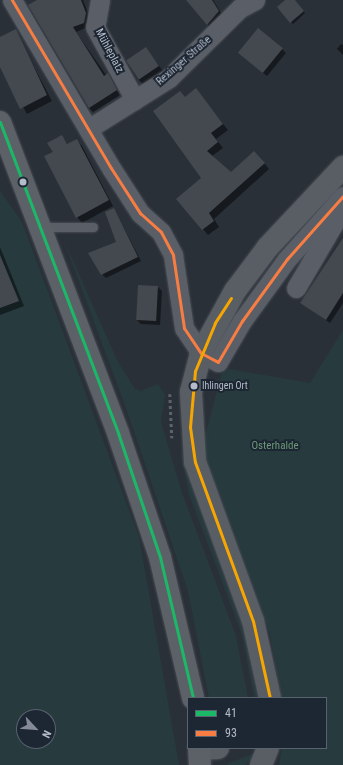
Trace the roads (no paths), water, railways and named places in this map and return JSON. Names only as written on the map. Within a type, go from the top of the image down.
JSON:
[{"type":"main road","points":[[0,122],[41,227],[160,557],[193,697]]},
{"type":"street","points":[[12,0],[88,129],[140,213],[161,232],[173,255],[184,328],[201,352],[218,362],[242,321],[287,259],[343,196]]},
{"type":"street","name":"Mühleplatz","points":[[100,0],[95,27],[135,100]]},
{"type":"street","name":"Rexinger Straße","points":[[88,129],[169,78],[242,3]]},
{"type":"street","points":[[270,697],[253,621],[195,462],[191,392],[201,352],[235,291],[268,247],[343,167]]},
{"type":"street","points":[[296,288],[343,208]]},
{"type":"street","points":[[261,765],[268,749]]},
{"type":"lane","points":[[41,227],[93,227]]},
{"type":"place","name":"Ihlingen Ort","points":[[194,386]]},
{"type":"park label","name":"Osterhalde","points":[[275,446]]}]
